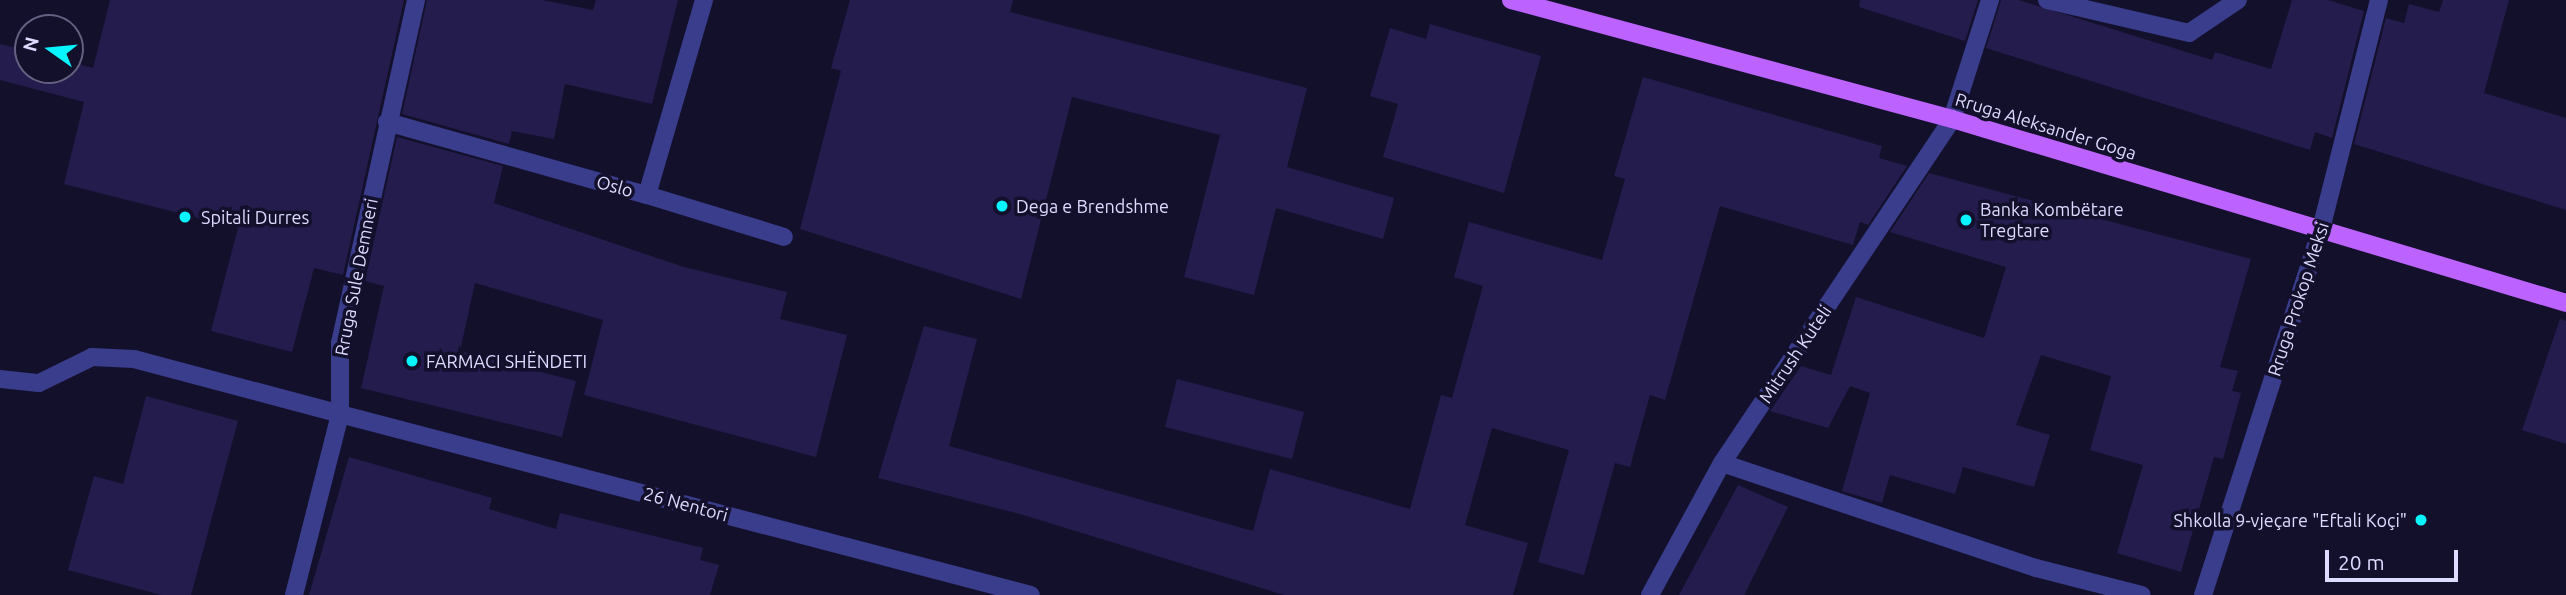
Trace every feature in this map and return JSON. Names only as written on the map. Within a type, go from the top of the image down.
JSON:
[{"type":"main road","name":"Rruga Aleksander Goga","points":[[1511,0],[1952,119],[2566,303]]},
{"type":"street","name":"Rruga Sule Demneri","points":[[294,595],[340,414],[340,343],[416,0]]},
{"type":"street","name":"Oslo","points":[[387,122],[647,195],[704,0]]},
{"type":"street","name":"Mitrush Kuteli","points":[[1650,595],[1722,463],[1952,119],[1990,0]]},
{"type":"street","points":[[2047,0],[2189,33],[2238,0]]},
{"type":"street","name":"Rruga Prokop Meksi","points":[[2203,595],[2321,229],[2379,0]]},
{"type":"street","points":[[647,195],[784,237]]},
{"type":"street","name":"26 Nentori","points":[[0,379],[39,383],[92,357],[134,359],[1031,595]]},
{"type":"street","points":[[1722,463],[2036,568],[2142,595]]},
{"type":"building","name":"Spitali Durres","points":[[110,0],[404,0],[343,275],[314,268],[292,352],[211,331],[238,228],[64,184],[84,102],[15,84],[84,84],[84,66],[93,68]]},
{"type":"building","points":[[427,0],[542,0],[593,10],[596,0],[678,0],[652,104],[565,84],[554,139],[512,131],[509,144],[402,114]]},
{"type":"building","points":[[850,0],[1013,0],[1010,12],[1307,88],[1287,167],[1394,198],[1383,239],[1276,208],[1254,295],[1184,277],[1220,135],[1072,97],[1021,299],[800,229],[841,71],[831,68]]},
{"type":"building","points":[[1860,0],[1978,0],[1965,41],[1859,7]]},
{"type":"building","points":[[2001,0],[2019,0],[2212,60],[2215,52],[2271,69],[2292,0],[2328,0],[2364,11],[2332,138],[2315,132],[2310,150],[1986,48]]},
{"type":"building","points":[[2443,0],[2509,0],[2484,93],[2566,118],[2566,210],[2354,144],[2386,18],[2404,23],[2409,4],[2439,12]]},
{"type":"building","points":[[1430,24],[1541,56],[1504,193],[1383,157],[1398,104],[1370,96],[1390,28],[1426,39]]},
{"type":"building","name":"Spitali Durres","points":[[0,44],[14,48],[14,84],[0,80]]},
{"type":"building","points":[[1643,77],[1882,146],[1879,158],[1907,166],[1868,225],[1860,222],[1853,245],[1720,206],[1665,400],[1650,395],[1630,467],[1615,463],[1584,575],[1538,562],[1569,450],[1492,428],[1465,525],[1528,543],[1513,595],[1284,595],[1020,514],[878,478],[924,326],[977,339],[949,446],[1253,531],[1270,469],[1410,509],[1441,395],[1452,398],[1483,286],[1454,277],[1469,222],[1602,260],[1625,179],[1614,176]]},
{"type":"building","points":[[397,137],[503,166],[494,203],[684,267],[787,292],[780,319],[847,335],[816,457],[584,395],[603,320],[475,283],[460,351],[576,381],[562,437],[361,388],[384,286],[365,281]]},
{"type":"building","points":[[1929,173],[2251,259],[2220,367],[2238,371],[2232,391],[2241,393],[2223,459],[2214,457],[2181,572],[2117,553],[2143,465],[2090,450],[2111,376],[2041,355],[2016,425],[2050,435],[2034,487],[1963,467],[1955,494],[1890,475],[1882,503],[1842,491],[1870,393],[1850,386],[1828,428],[1770,411],[1801,366],[1831,375],[1856,297],[1984,338],[2006,267],[1890,232]]},
{"type":"building","points":[[2560,319],[2566,321],[2566,444],[2522,430]]},
{"type":"building","points":[[1177,379],[1304,412],[1292,459],[1165,427]]},
{"type":"building","points":[[146,396],[238,421],[191,595],[161,595],[68,570],[94,476],[123,484]]},
{"type":"building","points":[[349,457],[492,498],[489,509],[556,529],[560,513],[703,548],[700,560],[719,565],[710,595],[309,595]]},
{"type":"building","points":[[1738,485],[1788,507],[1744,595],[1679,595]]},
{"type":"place","name":"Dega e Brendshme","points":[[1002,206]]},
{"type":"place","name":"Spitali Durres","points":[[185,217]]},
{"type":"place","name":"Banka Kombëtare Tregtare","points":[[1966,220]]},
{"type":"place","name":"FARMACI SHËNDETI","points":[[412,361]]},
{"type":"place","name":"Shkolla 9-vjeçare \"Eftali Koçi\"","points":[[2421,520]]}]
